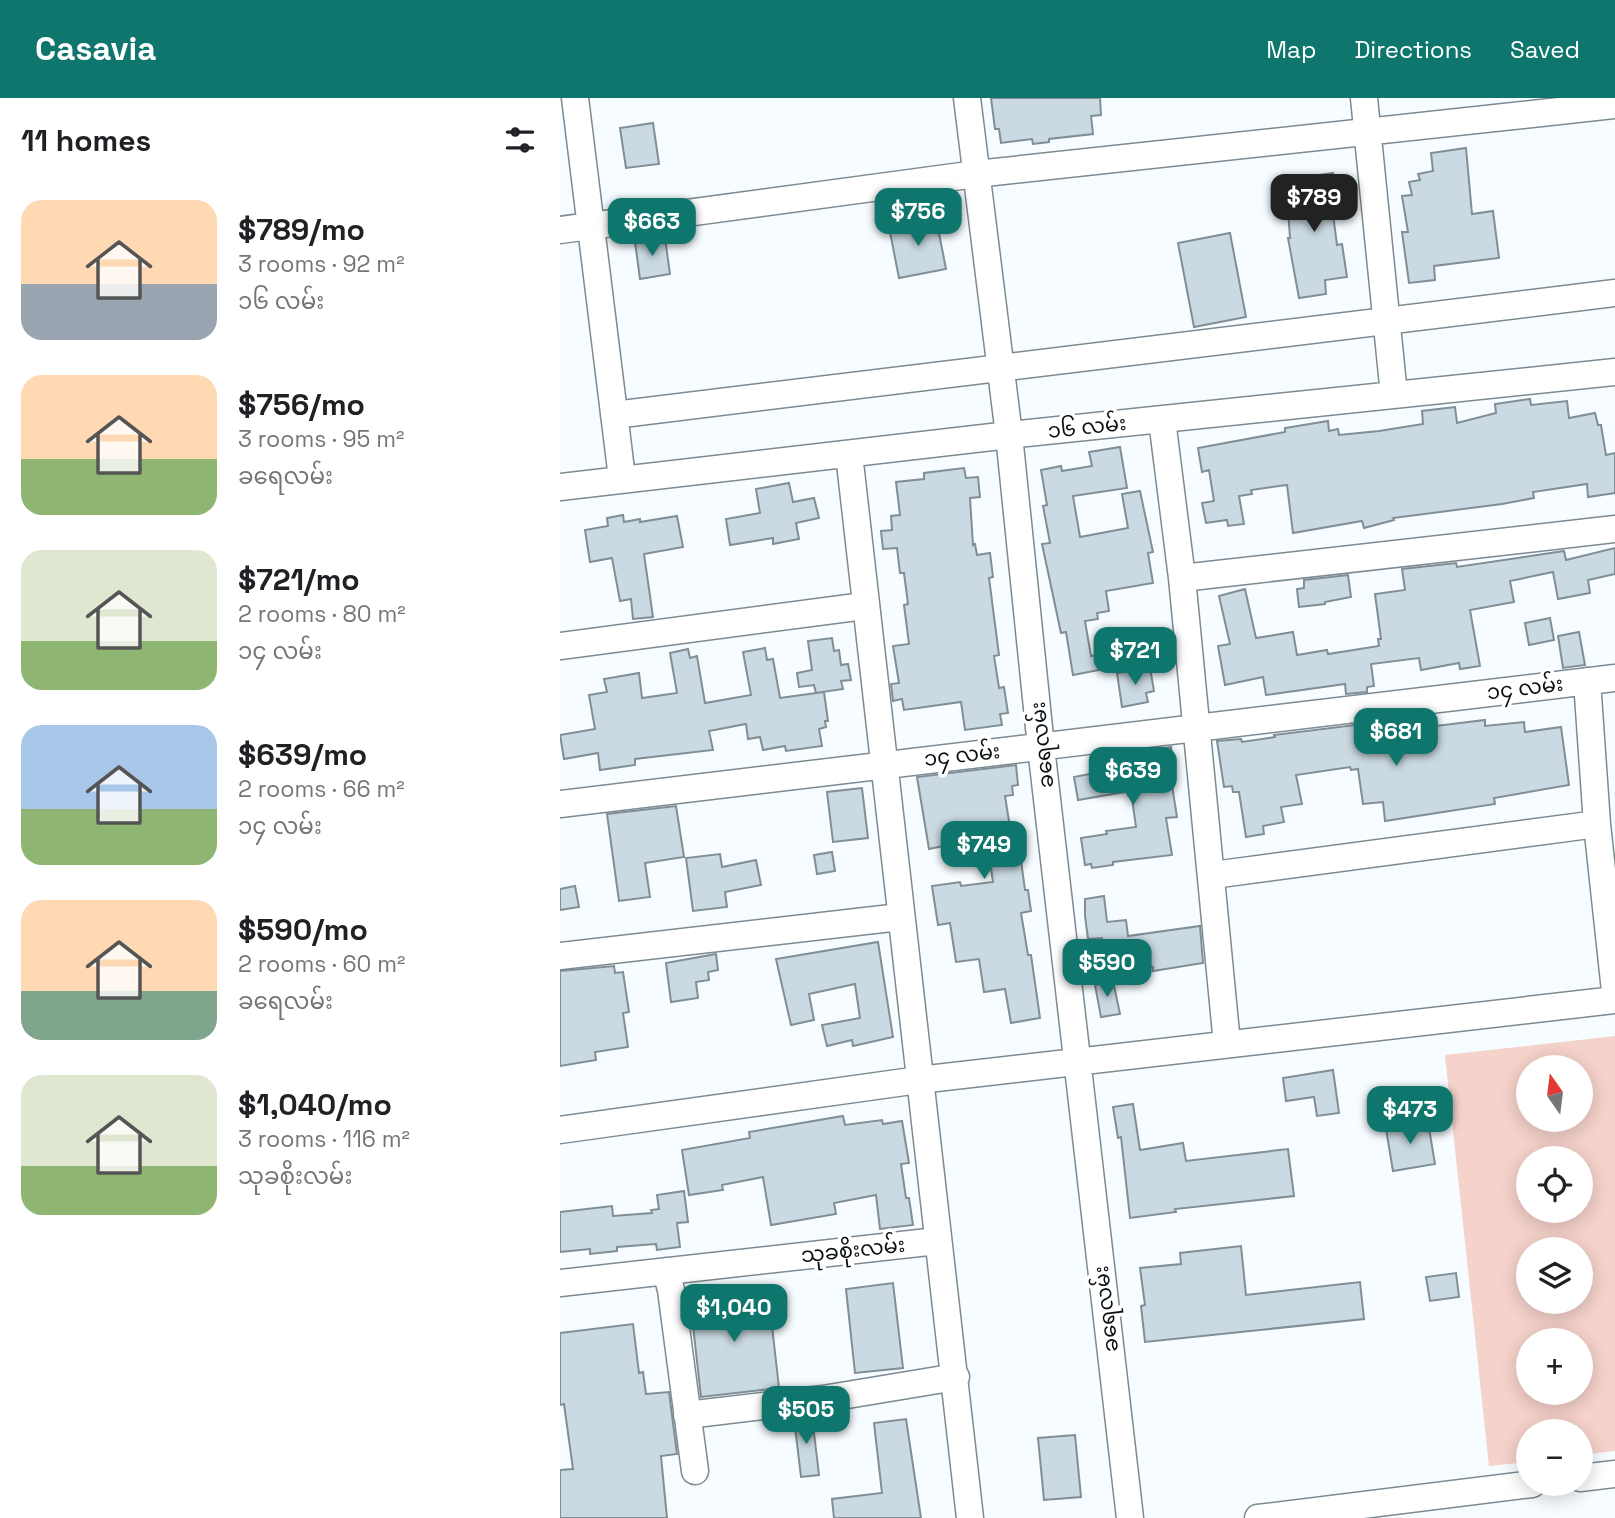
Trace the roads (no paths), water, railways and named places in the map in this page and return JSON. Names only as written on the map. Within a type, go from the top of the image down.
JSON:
[{"type":"street","points":[[575,98],[622,478]]},
{"type":"street","name":"ခရေလမ်း","points":[[967,98],[1009,435],[1041,747],[1130,1518]]},
{"type":"street","points":[[1364,98],[1394,395]]},
{"type":"street","points":[[560,230],[976,174],[1615,105]]},
{"type":"street","points":[[614,415],[1615,293]]},
{"type":"street","name":"၁၆ လမ်း","points":[[560,487],[1009,435],[1615,372]]},
{"type":"street","points":[[1162,420],[1182,578],[1213,875],[1227,1044]]},
{"type":"street","points":[[849,454],[864,606],[885,764],[900,917],[937,1241],[956,1377],[970,1518]]},
{"type":"street","points":[[1182,578],[1615,529]]},
{"type":"street","points":[[560,646],[864,606]]},
{"type":"street","name":"၁၄ လမ်း","points":[[560,804],[1615,678]]},
{"type":"street","points":[[1587,681],[1597,824],[1615,991]]},
{"type":"street","points":[[1213,875],[1597,824]]},
{"type":"street","points":[[560,956],[900,917]]},
{"type":"street","points":[[560,1130],[919,1080],[1615,1000]]},
{"type":"street","name":"သုခစိုးလမ်း","points":[[560,1283],[937,1241]]},
{"type":"street","points":[[666,1270],[695,1471]]},
{"type":"street","points":[[687,1415],[823,1399],[956,1377]]},
{"type":"street","points":[[1593,1477],[1615,1474]]},
{"type":"street","points":[[1258,1518],[1516,1486]]}]
